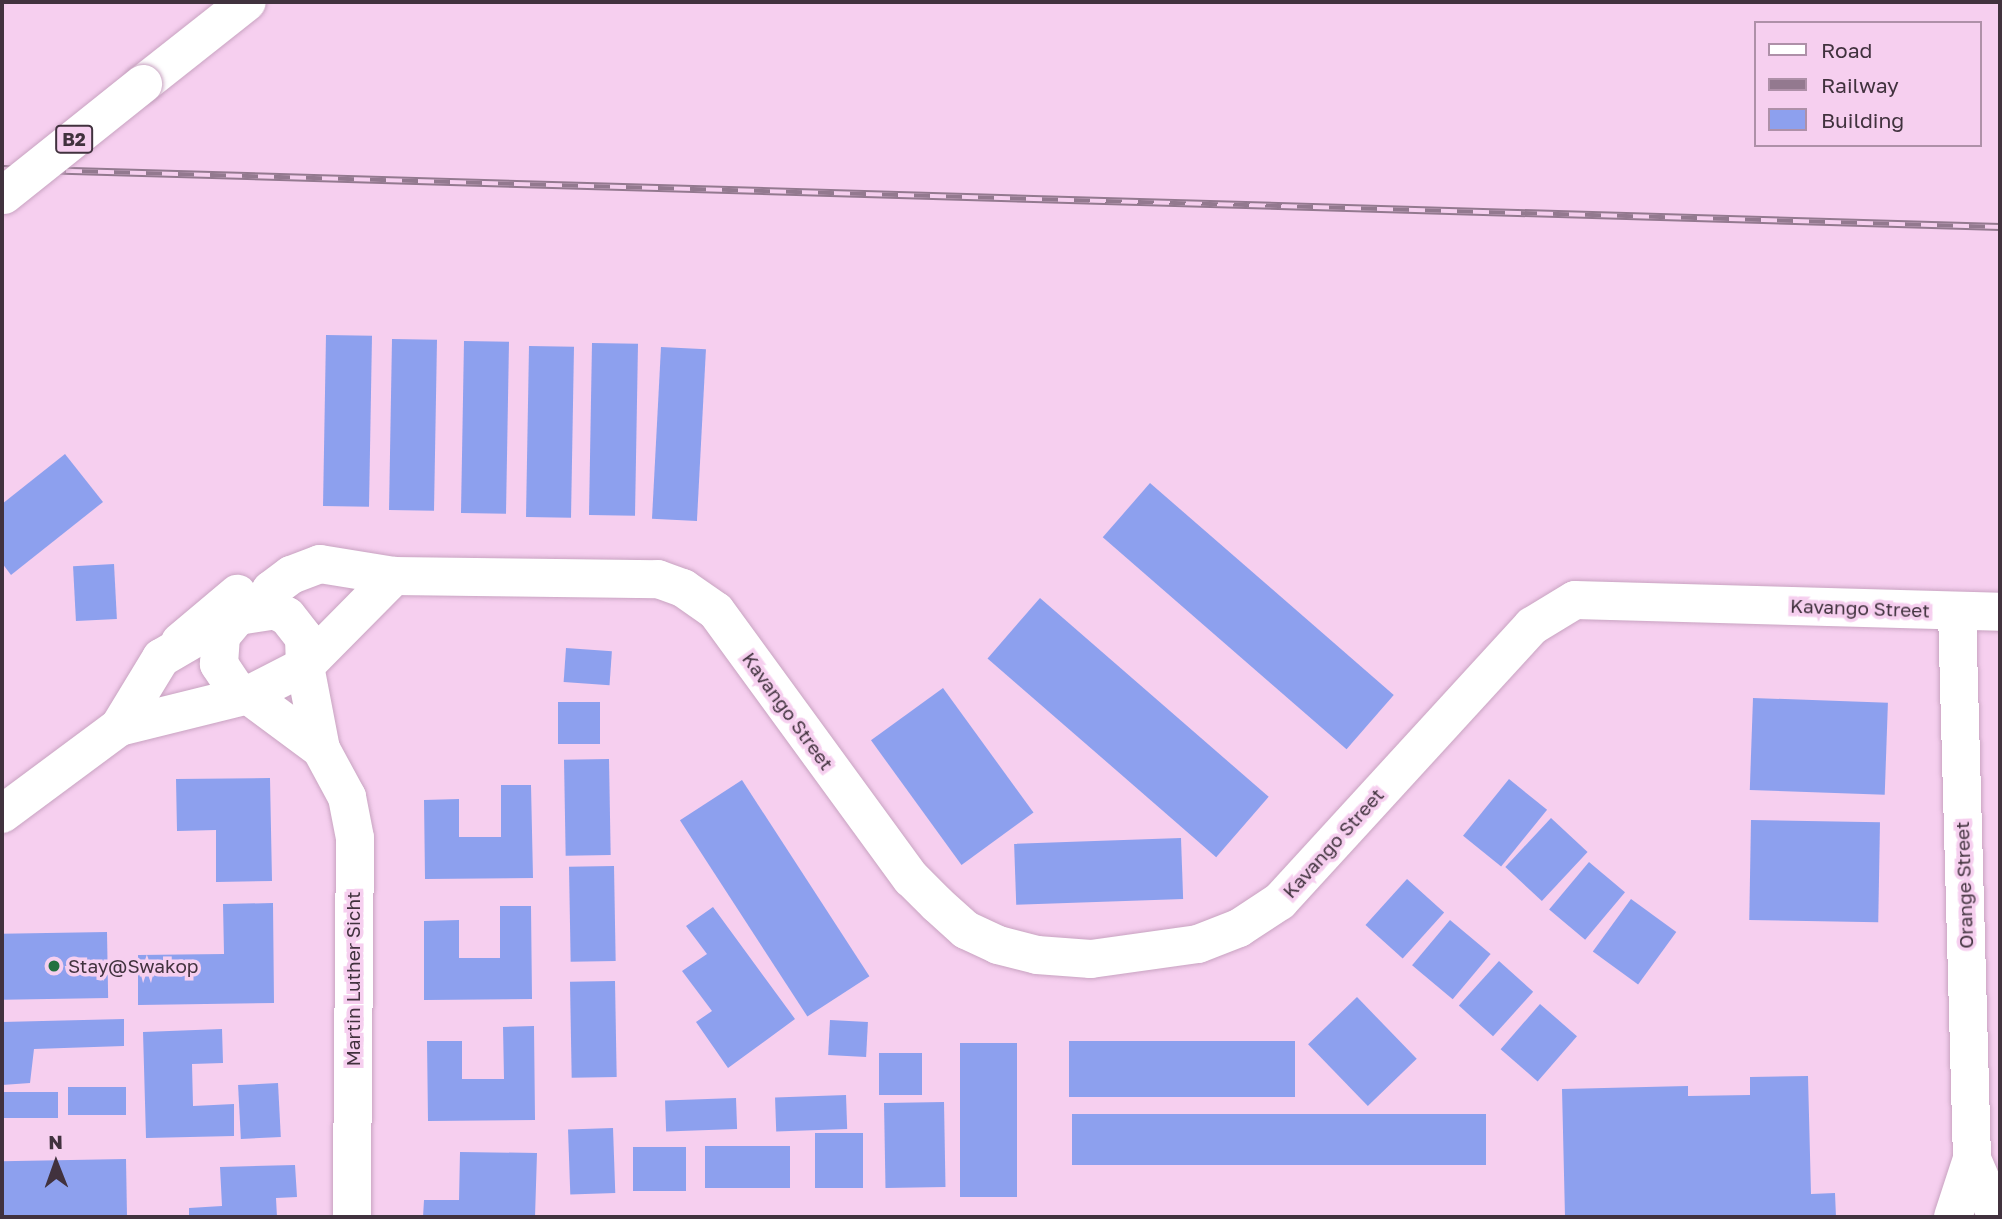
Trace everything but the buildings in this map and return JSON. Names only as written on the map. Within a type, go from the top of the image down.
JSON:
[{"type":"main road","name":"B2","points":[[3,196],[247,2]]},
{"type":"main road","name":"Kavango Street","points":[[320,564],[394,576],[657,579],[682,587],[716,611],[911,878],[937,904],[966,930],[998,945],[1038,955],[1091,959],[1198,944],[1239,928],[1280,901],[1551,610],[1575,600],[2000,612]]},
{"type":"main road","points":[[248,695],[235,688],[219,664],[218,650],[245,616],[271,590],[290,575],[320,564]]},
{"type":"main road","points":[[2,814],[119,727],[161,658],[212,610],[255,582],[320,564]]},
{"type":"main road","points":[[119,727],[248,695],[304,666],[394,576]]},
{"type":"main road","points":[[180,642],[245,616],[274,610],[297,626],[304,638],[304,666]]},
{"type":"main road","name":"Orange Street","points":[[1953,1217],[1972,1160],[1956,611]]},
{"type":"main road","name":"Martin Luther Sicht","points":[[304,666],[321,749],[347,797],[355,838],[352,1217]]},
{"type":"main road","name":"Martin Luther Sicht","points":[[248,695],[321,749]]},
{"type":"main road","name":"Orange Street","points":[[1972,1160],[1997,1217]]},
{"type":"railway","points":[[2,169],[2000,227]]},
{"type":"place","name":"Stay@Swakop","points":[[54,966]]}]
